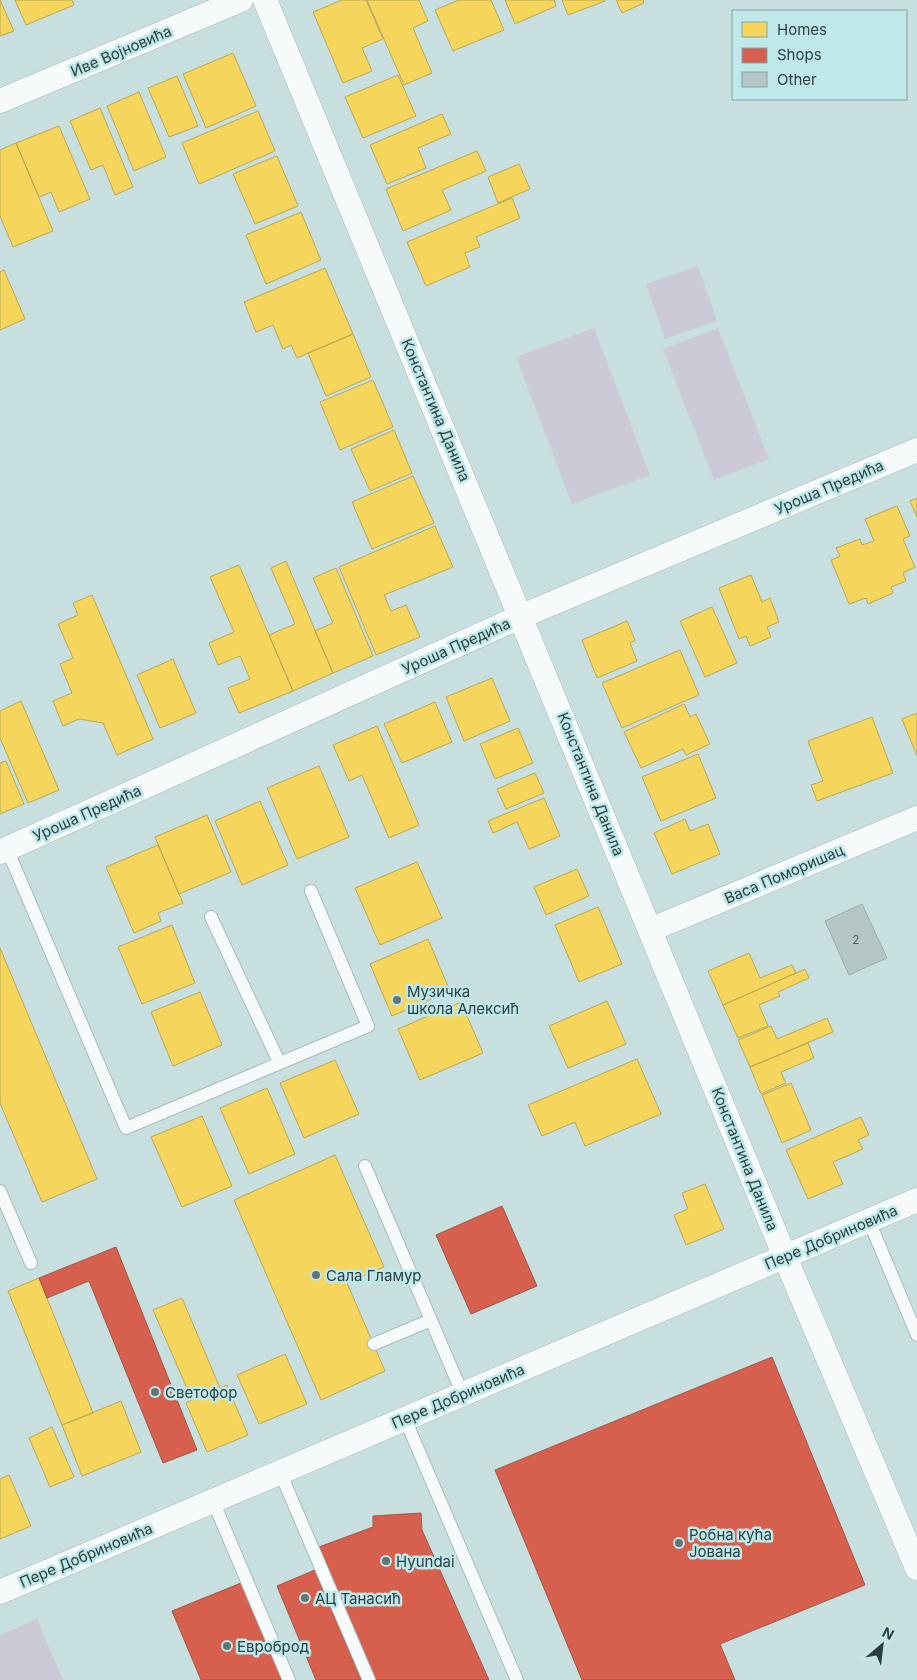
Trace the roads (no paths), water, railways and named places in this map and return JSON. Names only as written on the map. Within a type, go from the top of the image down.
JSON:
[{"type":"street","name":"Иве Војновића","points":[[0,101],[241,0]]},
{"type":"street","name":"Константина Данила","points":[[265,0],[522,616],[785,1257],[917,1568]]},
{"type":"street","name":"Уроша Предића","points":[[4,851],[522,616],[917,450]]},
{"type":"street","name":"Васа Поморишац","points":[[650,930],[917,818]]},
{"type":"street","name":"Пере Добриновића","points":[[0,1592],[917,1200]]},
{"type":"lane","points":[[4,851],[126,1128],[368,1026],[311,891]]},
{"type":"lane","points":[[211,917],[279,1062]]},
{"type":"lane","points":[[365,1166],[462,1394]]},
{"type":"lane","points":[[0,1191],[3,1204],[30,1263]]},
{"type":"lane","points":[[868,1221],[917,1335]]},
{"type":"lane","points":[[374,1344],[431,1320]]},
{"type":"lane","points":[[405,1419],[517,1680]]},
{"type":"lane","points":[[280,1472],[369,1680]]},
{"type":"lane","points":[[213,1501],[289,1680]]},
{"type":"place","name":"Музичка школа Алексић","points":[[397,1000]]},
{"type":"place","name":"Сала Гламур","points":[[316,1275]]},
{"type":"place","name":"Светофор","points":[[155,1392]]},
{"type":"place","name":"Робна кућа Јована","points":[[679,1543]]},
{"type":"place","name":"Hyundai","points":[[386,1561]]},
{"type":"place","name":"АЦ Танасић","points":[[305,1598]]},
{"type":"place","name":"Евроброд","points":[[227,1646]]}]
